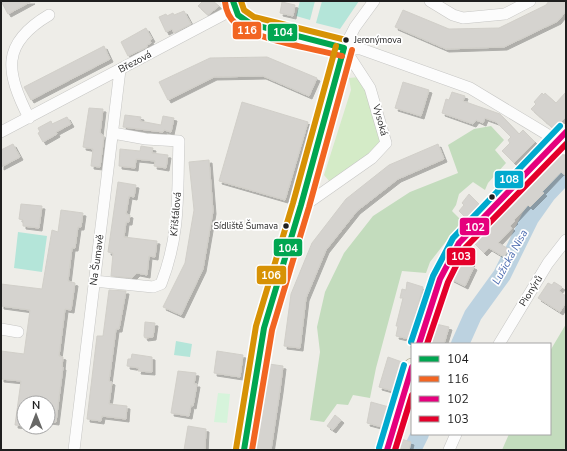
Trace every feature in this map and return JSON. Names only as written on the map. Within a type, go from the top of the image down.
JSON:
[{"type":"main road","points":[[419,343],[435,290],[448,260],[459,243],[563,140]]},
{"type":"main road","points":[[387,450],[411,369]]},
{"type":"street","points":[[244,450],[264,328],[301,205],[344,48],[355,27],[374,1]]},
{"type":"street","points":[[430,1],[453,15],[463,18],[505,14],[530,1]]},
{"type":"street","points":[[233,5],[237,15],[250,24],[344,48],[360,49],[470,88],[563,140]]},
{"type":"street","name":"Březová","points":[[1,132],[120,70],[233,5]]},
{"type":"street","points":[[29,118],[14,88],[10,72],[10,57],[14,42],[26,30],[49,15]]},
{"type":"street","name":"Vysoká","points":[[301,205],[305,204],[372,158],[386,143],[370,88],[344,48]]},
{"type":"street","name":"Na Šumavě","points":[[74,450],[120,70]]},
{"type":"street","name":"Křišťálová","points":[[94,281],[153,287],[161,284],[170,262],[178,212],[179,141],[146,139],[112,132]]},
{"type":"street","name":"Pionýrů","points":[[500,343],[548,263],[566,240]]},
{"type":"street","points":[[1,329],[18,332]]},
{"type":"street","points":[[449,450],[456,435]]},
{"type":"green space","points":[[359,77],[366,88],[381,141],[370,154],[330,182],[324,175],[351,90],[349,78]]},
{"type":"green space","points":[[491,126],[504,140],[495,150],[506,163],[488,183],[485,190],[473,182],[459,194],[456,205],[452,211],[462,221],[430,262],[426,273],[402,271],[376,368],[370,398],[353,395],[348,405],[337,404],[324,422],[310,420],[320,352],[317,327],[325,292],[344,253],[373,216],[410,192],[458,173],[448,145],[474,129]]},
{"type":"green space","points":[[566,324],[566,447],[564,450],[502,450],[509,435],[551,435],[551,349]]},
{"type":"green space","points":[[218,393],[230,394],[227,423],[214,422]]},
{"type":"shaded area","points":[[300,1],[315,1],[310,20],[296,16]]},
{"type":"shaded area","points":[[322,1],[359,1],[340,29],[316,23]]},
{"type":"shaded area","points":[[18,232],[47,236],[42,272],[14,268]]},
{"type":"shaded area","points":[[176,341],[192,344],[190,357],[174,355]]},
{"type":"building","points":[[1,1],[32,1],[8,14]]},
{"type":"building","points":[[203,1],[213,1],[219,6],[208,15],[198,6]]},
{"type":"building","points":[[549,1],[566,1],[566,11],[558,21],[504,47],[446,49],[395,27],[403,10],[449,29],[499,28],[546,5]]},
{"type":"building","points":[[282,2],[295,5],[293,16],[280,13]]},
{"type":"building","points":[[184,11],[191,24],[174,33],[172,29],[166,32],[159,17],[166,14],[167,16],[173,13],[174,15]]},
{"type":"building","points":[[146,28],[152,39],[150,40],[151,43],[147,45],[147,47],[128,56],[121,42]]},
{"type":"building","points":[[104,46],[110,59],[31,100],[24,87]]},
{"type":"building","points":[[267,57],[317,78],[309,96],[263,76],[214,77],[168,100],[159,82],[210,58]]},
{"type":"building","points":[[403,82],[429,90],[421,116],[395,108]]},
{"type":"building","points":[[452,92],[465,96],[463,101],[500,114],[519,134],[523,130],[535,142],[514,163],[502,151],[510,143],[508,140],[511,137],[496,122],[485,118],[483,123],[476,120],[473,124],[442,113],[446,99],[449,100]]},
{"type":"building","points":[[566,92],[566,117],[554,129],[531,109],[536,104],[534,102],[542,93],[544,95],[545,93],[556,103]]},
{"type":"building","points":[[242,102],[308,122],[285,200],[219,181]]},
{"type":"building","points":[[89,108],[103,109],[100,133],[104,136],[100,167],[91,166],[93,149],[83,147]]},
{"type":"building","points":[[125,115],[141,117],[140,121],[161,125],[163,116],[174,118],[171,132],[164,130],[163,132],[123,127]]},
{"type":"building","points":[[67,117],[71,124],[56,132],[57,134],[43,142],[38,133],[40,132],[38,128],[51,121],[52,124]]},
{"type":"building","points":[[13,144],[20,157],[1,167],[1,150]]},
{"type":"building","points":[[438,144],[444,159],[398,179],[357,211],[326,250],[306,298],[300,348],[284,346],[291,294],[312,243],[346,199],[389,165]]},
{"type":"building","points":[[141,146],[153,148],[152,153],[168,155],[166,168],[154,166],[155,161],[136,159],[135,168],[119,166],[120,149],[140,151]]},
{"type":"building","points":[[561,154],[566,156],[566,176],[561,172],[542,192],[544,193],[530,207],[528,205],[514,220],[515,221],[510,226],[512,228],[498,243],[509,249],[504,257],[489,248],[484,253],[474,243],[533,183],[534,184]]},
{"type":"building","points":[[209,160],[213,211],[203,269],[181,315],[163,307],[185,263],[194,210],[189,162]]},
{"type":"building","points":[[118,182],[136,185],[134,197],[129,196],[126,214],[130,215],[129,222],[126,222],[124,237],[157,241],[155,257],[149,256],[147,275],[137,273],[132,278],[111,276],[113,253],[108,252]]},
{"type":"building","points":[[469,194],[479,204],[467,219],[459,211],[464,205],[462,203]]},
{"type":"building","points":[[21,204],[42,206],[39,228],[23,226],[23,220],[19,219]]},
{"type":"building","points":[[61,210],[83,213],[81,227],[78,227],[75,248],[72,248],[68,281],[75,283],[71,310],[65,309],[59,356],[63,357],[63,367],[56,422],[56,395],[19,395],[21,381],[1,379],[1,351],[24,354],[30,310],[1,306],[1,284],[42,289],[52,230],[58,232]]},
{"type":"building","points":[[462,258],[472,263],[470,265],[474,267],[465,286],[451,279]]},
{"type":"building","points":[[407,282],[423,287],[409,339],[396,336],[398,326],[396,326],[403,298],[400,298],[402,289],[406,290]]},
{"type":"building","points":[[554,282],[562,287],[559,291],[566,296],[566,302],[560,312],[538,298],[548,283],[552,285]]},
{"type":"building","points":[[109,290],[126,291],[119,329],[116,329],[109,381],[112,382],[109,404],[127,406],[126,419],[102,416],[101,421],[87,419],[97,336],[103,336]]},
{"type":"building","points":[[145,322],[155,323],[153,337],[145,338]]},
{"type":"building","points":[[436,324],[449,327],[444,343],[430,343]]},
{"type":"building","points":[[217,351],[243,355],[240,377],[214,373]]},
{"type":"building","points":[[132,354],[152,357],[152,372],[138,371],[139,368],[127,366],[128,359],[131,359]]},
{"type":"building","points":[[388,357],[402,362],[393,391],[379,387]]},
{"type":"building","points":[[269,364],[283,366],[271,450],[256,450]]},
{"type":"building","points":[[178,371],[196,373],[194,384],[197,384],[193,406],[191,405],[189,416],[171,413]]},
{"type":"building","points":[[371,402],[389,407],[382,427],[367,423]]},
{"type":"building","points":[[335,415],[341,420],[333,430],[327,426]]},
{"type":"building","points":[[188,426],[206,429],[205,450],[184,450]]},
{"type":"building","points":[[401,439],[411,442],[409,450],[399,448]]},
{"type":"waterway","name":"Lužická Nisa","points":[[460,343],[473,315],[502,275],[530,218],[547,194],[566,174]]},
{"type":"waterway","name":"Lužická Nisa","points":[[412,450],[420,435]]},
{"type":"transit line","name":"104","points":[[233,1],[238,15],[251,24],[344,48]]},
{"type":"transit line","name":"106","points":[[241,1],[244,10],[254,17],[346,40]]},
{"type":"transit line","name":"116","points":[[225,2],[231,19],[244,29],[270,39],[342,56]]},
{"type":"transit line","name":"106","points":[[236,449],[256,326],[293,203],[336,46]]},
{"type":"transit line","name":"104","points":[[244,450],[264,328],[301,205],[344,48]]},
{"type":"transit line","name":"116","points":[[252,450],[272,330],[309,207],[352,50]]},
{"type":"transit line","name":"108","points":[[411,342],[433,276],[453,238],[560,126]]},
{"type":"transit line","name":"102","points":[[419,343],[440,279],[459,243],[566,132]]},
{"type":"transit line","name":"103","points":[[427,343],[448,282],[465,248],[566,144]]},
{"type":"transit line","name":"108","points":[[379,448],[404,365]]},
{"type":"transit line","name":"102","points":[[387,450],[411,370]]},
{"type":"transit line","name":"103","points":[[395,450],[411,398]]},
{"type":"place","name":"Jeronýmova","points":[[346,40]]},
{"type":"place","name":"Sídliště Šumava","points":[[286,226]]}]
